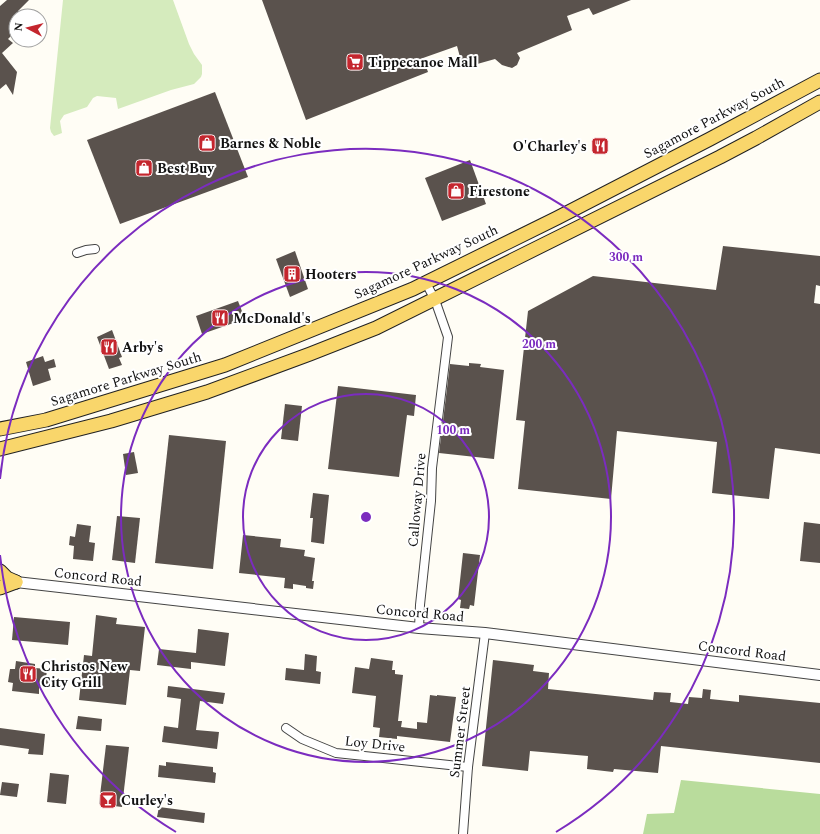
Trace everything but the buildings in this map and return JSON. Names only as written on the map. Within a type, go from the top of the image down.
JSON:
[{"type":"main road","name":"Sagamore Parkway South","points":[[0,428],[46,420],[225,365],[413,289],[566,213],[710,139],[820,80]]},
{"type":"main road","points":[[3,449],[111,421],[206,392],[376,328],[720,157],[820,102]]},
{"type":"main road","points":[[0,571],[7,578],[16,582]]},
{"type":"main road","points":[[0,588],[16,582]]},
{"type":"street","points":[[77,253],[95,249]]},
{"type":"street","name":"Calloway Drive","points":[[419,628],[431,502],[432,468],[448,336],[435,300],[426,283]]},
{"type":"street","name":"Concord Road","points":[[16,582],[419,628],[485,633],[820,675]]},
{"type":"street","name":"Summer Street","points":[[463,834],[468,766],[485,633]]},
{"type":"street","name":"Loy Drive","points":[[286,728],[302,740],[336,753],[468,766]]},
{"type":"green space","points":[[63,0],[173,0],[189,44],[202,65],[201,77],[194,84],[171,90],[118,109],[116,98],[97,96],[93,98],[87,107],[64,115],[60,121],[62,133],[54,136],[50,128]]},
{"type":"green space","points":[[681,780],[820,794],[820,834],[643,834],[647,814],[674,813]]},
{"type":"place","name":"Tippecanoe Mall","points":[[355,62]]},
{"type":"place","name":"Barnes & Noble","points":[[207,143]]},
{"type":"place","name":"O'Charley's","points":[[600,146]]},
{"type":"place","name":"Best Buy","points":[[144,168]]},
{"type":"place","name":"Firestone","points":[[456,191]]},
{"type":"place","name":"Hooters","points":[[292,274]]},
{"type":"place","name":"McDonald's","points":[[220,318]]},
{"type":"place","name":"Arby's","points":[[109,347]]},
{"type":"place","name":"Christos New City Grill","points":[[28,674]]},
{"type":"place","name":"Curley's","points":[[108,800]]}]
